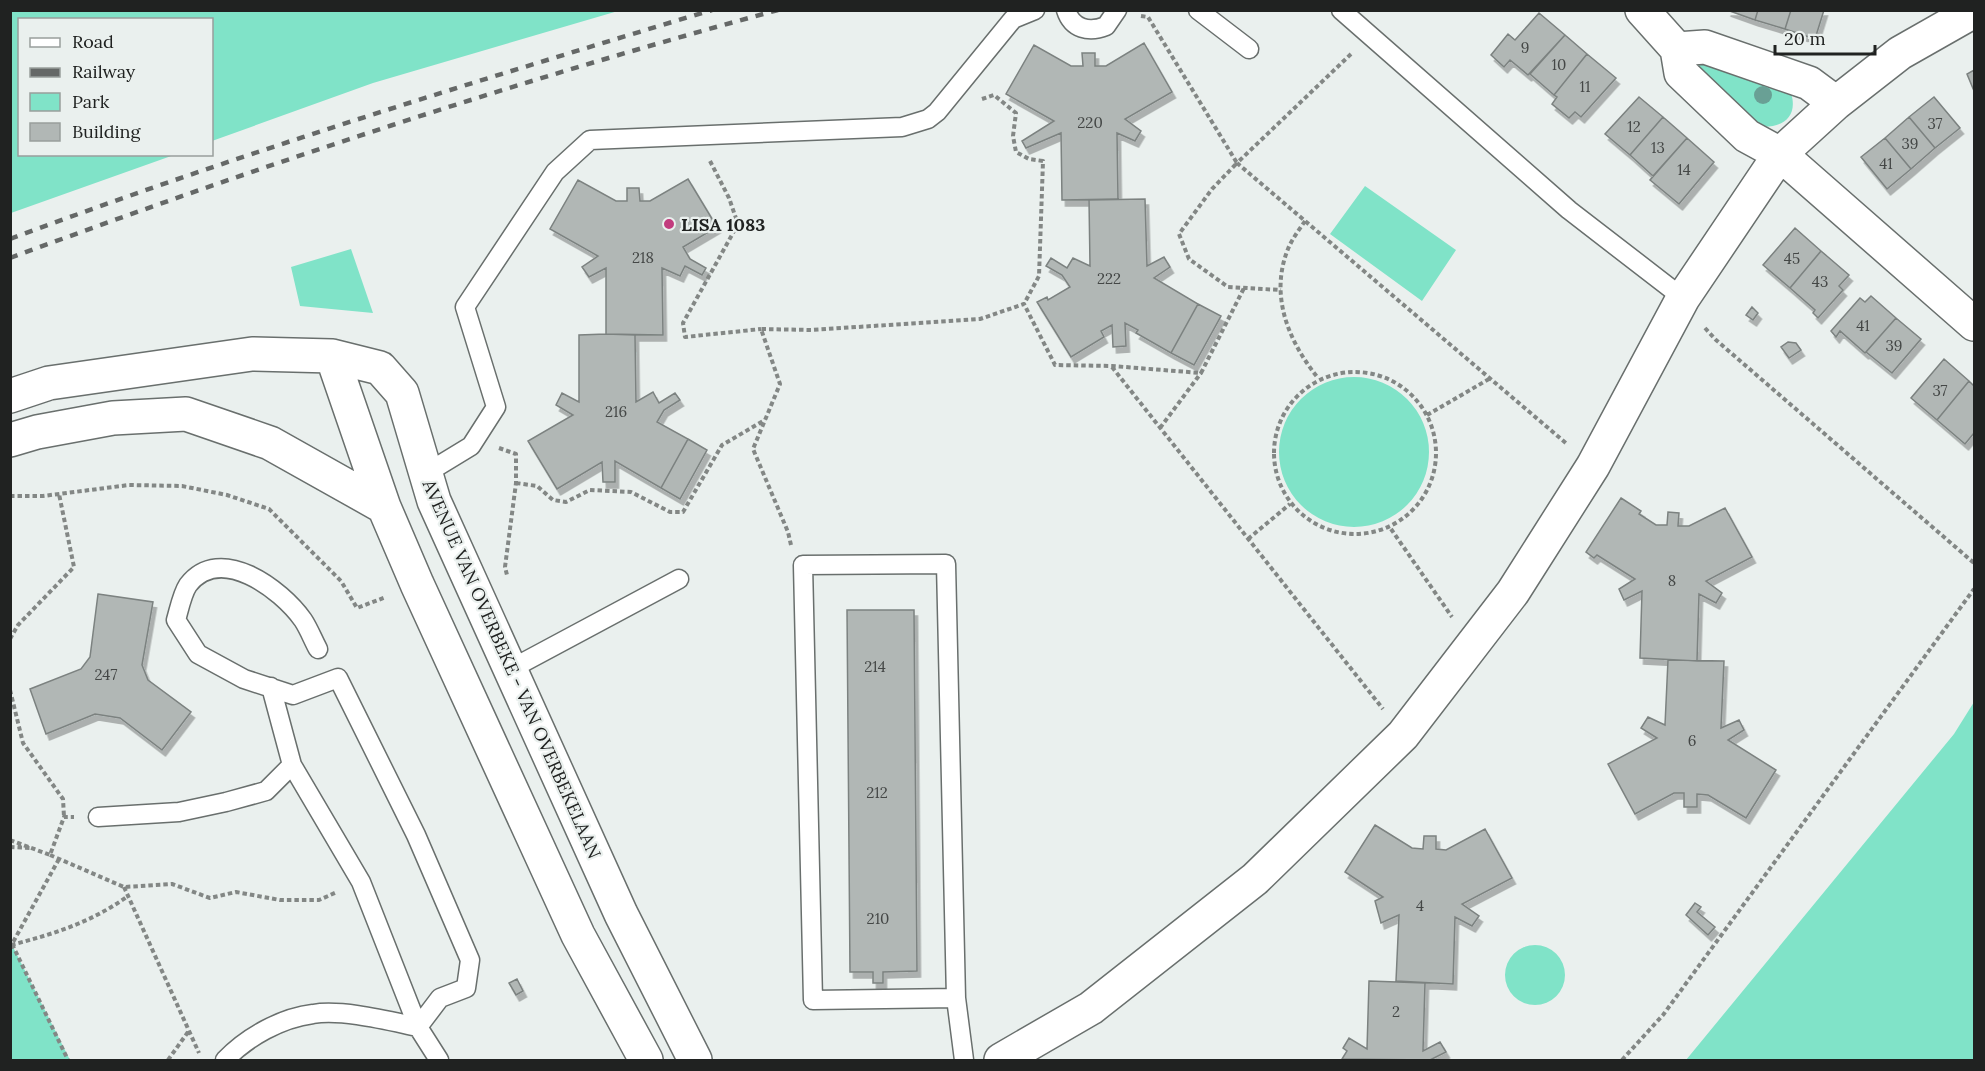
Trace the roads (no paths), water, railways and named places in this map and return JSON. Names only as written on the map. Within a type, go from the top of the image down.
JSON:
[{"type":"street","points":[[1642,10],[1677,49],[1681,73],[1747,136],[1780,154],[1974,324]]},
{"type":"street","points":[[1001,1060],[1091,1008],[1255,879],[1404,735],[1513,592],[1593,466],[1683,298],[1780,154],[1836,103],[1900,53],[1974,11]]},
{"type":"street","points":[[1677,49],[1705,47],[1809,83],[1836,103]]},
{"type":"street","name":"AVENUE VAN OVERBEKE - VAN OVERBEKELAAN","points":[[10,396],[49,383],[252,354],[332,356],[380,368],[402,393],[434,501],[621,915],[695,1060]]},
{"type":"street","points":[[332,356],[384,507],[465,691],[578,934],[646,1060]]},
{"type":"street","points":[[10,440],[37,432],[113,418],[186,414],[270,442],[384,507]]},
{"type":"street","points":[[384,507],[425,474]]},
{"type":"street","points":[[465,691],[509,670]]},
{"type":"lane","points":[[425,474],[471,446],[496,407],[465,308],[555,172],[590,140],[902,127],[928,120],[1014,19],[1035,10]]},
{"type":"lane","points":[[1066,10],[1074,23],[1089,30],[1106,26],[1117,12]]},
{"type":"lane","points":[[1198,10],[1249,49]]},
{"type":"lane","points":[[1341,10],[1569,210],[1683,298]]},
{"type":"lane","points":[[956,998],[813,1000],[803,565],[946,564],[956,998],[964,1060]]},
{"type":"lane","points":[[318,649],[303,619],[275,591],[232,567],[206,570],[188,586],[176,620],[198,654],[244,679],[293,695],[338,678],[420,845],[470,960],[466,988],[440,998],[418,1027]]},
{"type":"lane","points":[[509,670],[679,579]]},
{"type":"lane","points":[[271,687],[292,765],[361,882],[418,1027],[439,1060]]},
{"type":"lane","points":[[98,817],[179,812],[266,791],[292,765]]},
{"type":"lane","points":[[225,1060],[236,1048],[275,1024],[314,1013],[365,1017],[418,1027]]},
{"type":"railway","points":[[10,239],[271,147],[712,10]]},
{"type":"railway","points":[[10,258],[391,125],[584,65],[778,10]]},
{"type":"place","name":"LISA 1083","points":[[669,224]]}]
